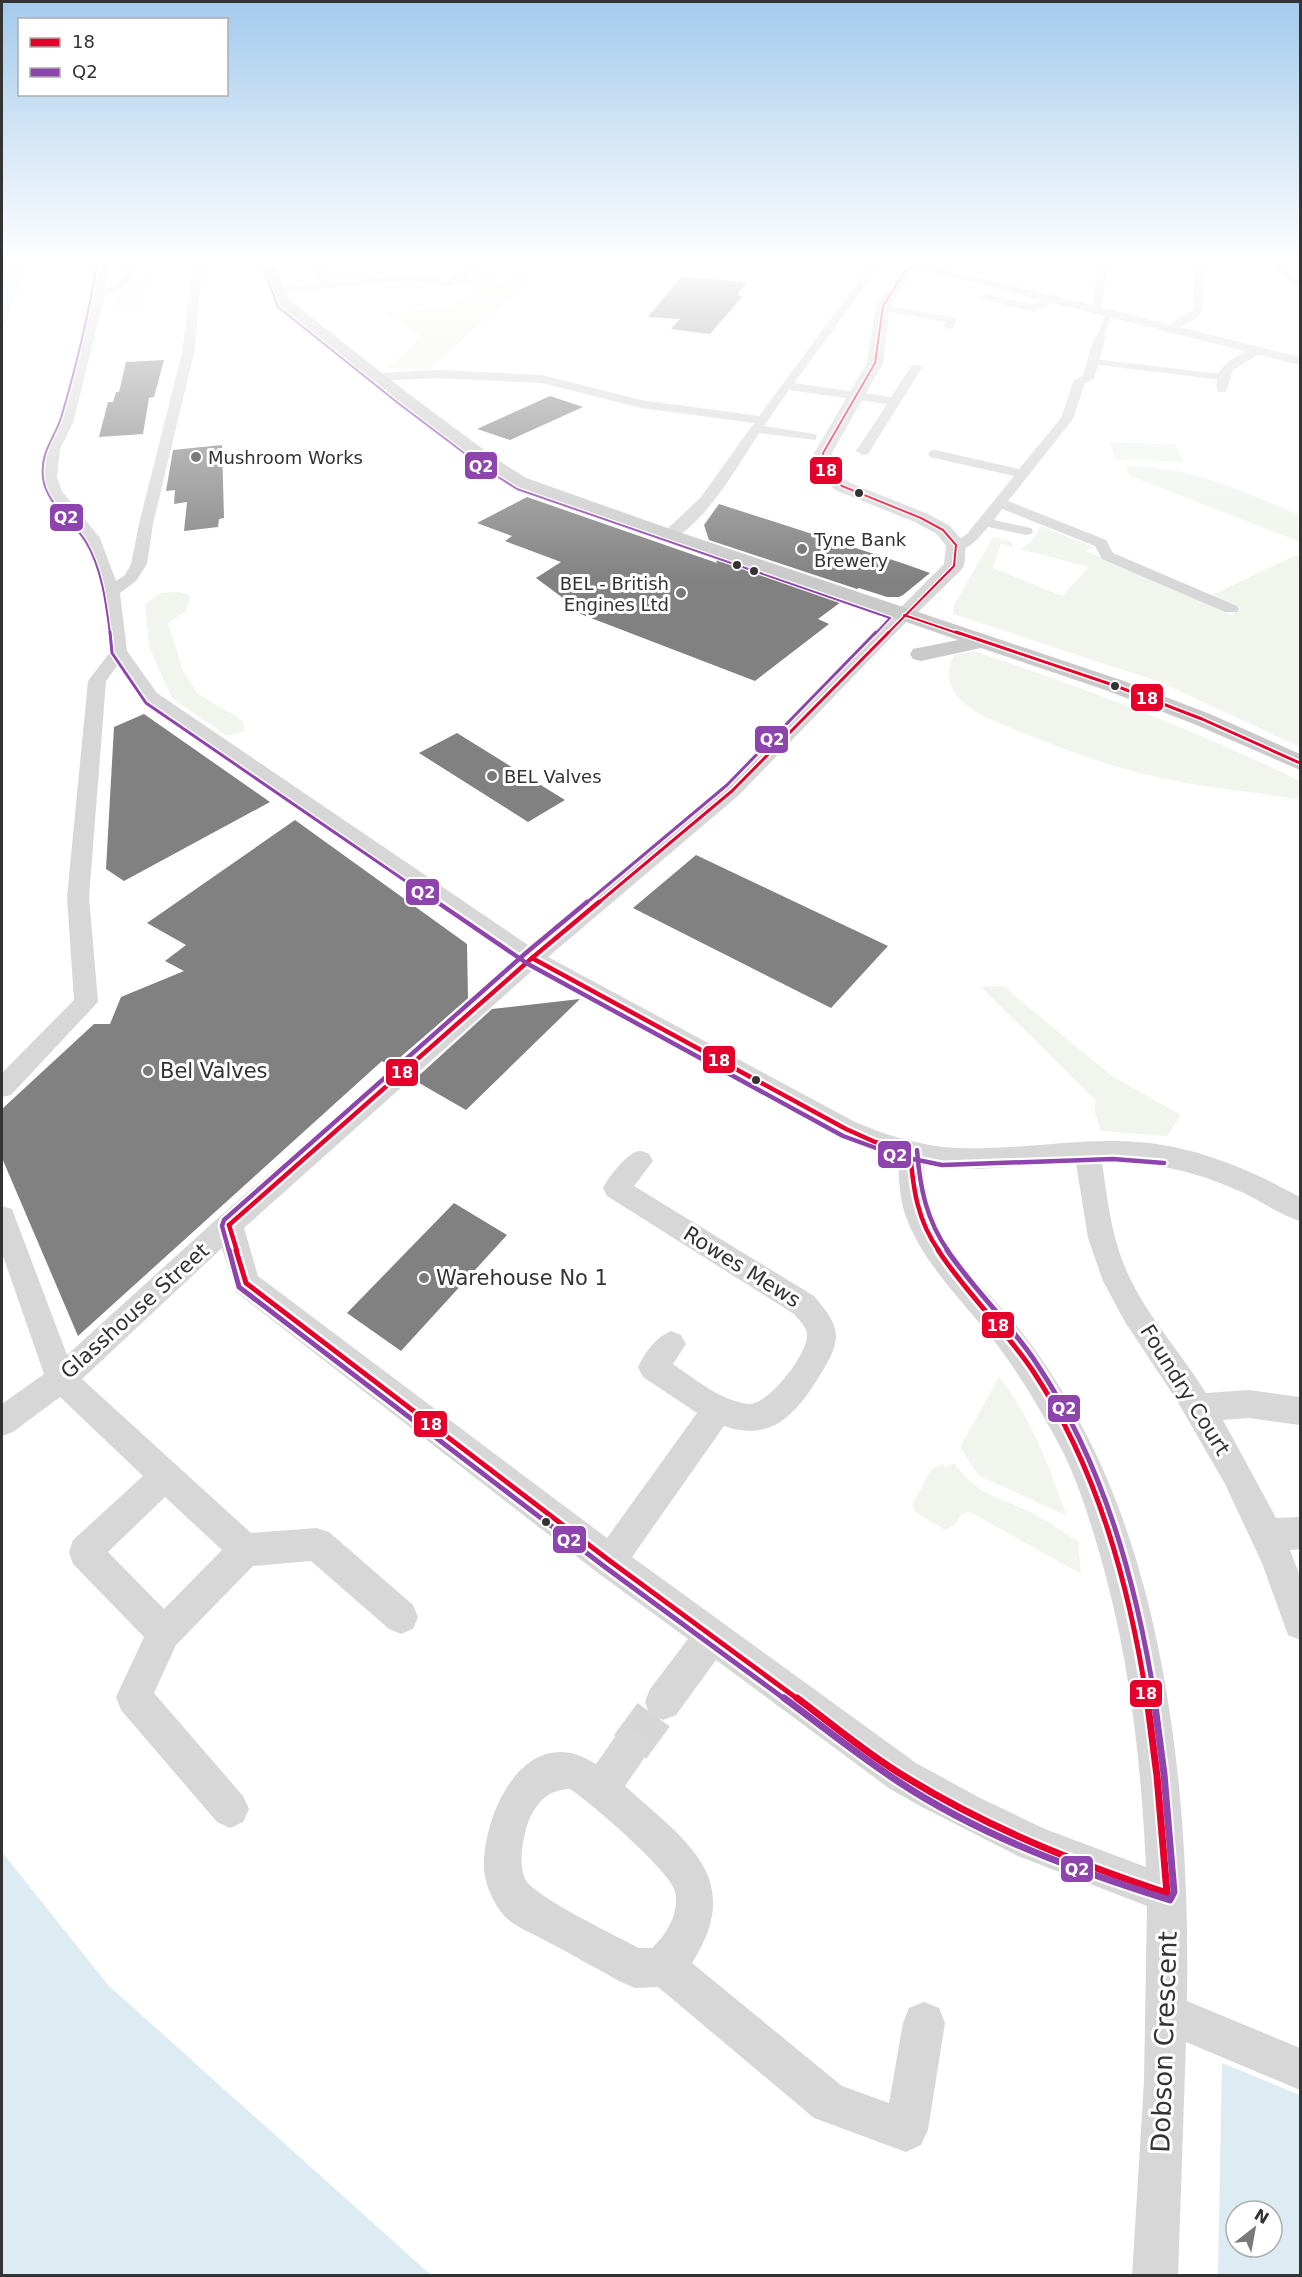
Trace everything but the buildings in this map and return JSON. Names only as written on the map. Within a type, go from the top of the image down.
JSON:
[{"type":"main road","points":[[368,368],[489,462],[520,482],[669,535],[1116,686],[1202,719],[1300,763]]},
{"type":"main road","points":[[921,654],[981,641]]},
{"type":"street","points":[[81,368],[67,423],[53,449],[50,477],[55,492],[93,538],[112,591],[119,651],[151,697],[532,958],[846,1129],[875,1142],[910,1151],[955,1158],[1140,1153],[1189,1162],[1242,1180],[1300,1210]]},
{"type":"street","points":[[112,591],[131,578],[139,564],[146,524],[184,368]]},
{"type":"street","points":[[669,535],[685,525],[701,509],[759,424],[801,368]]},
{"type":"street","points":[[872,368],[823,453],[822,460],[827,473],[850,491],[926,520],[939,527],[956,547],[957,557],[954,566],[904,615]]},
{"type":"street","points":[[863,451],[916,368]]},
{"type":"street","points":[[956,547],[972,537],[1066,420],[1080,380],[1088,378],[1091,368]]},
{"type":"street","points":[[1131,368],[1222,383],[1226,368]]},
{"type":"street","points":[[380,377],[437,374],[542,379],[633,403],[759,424],[810,437]]},
{"type":"street","points":[[787,386],[895,401]]},
{"type":"street","points":[[935,454],[1023,474]]},
{"type":"street","points":[[1000,503],[1101,543],[1107,556],[1231,609]]},
{"type":"street","points":[[984,522],[1026,531]]},
{"type":"street","name":"Glasshouse Street","points":[[2,1422],[61,1379],[229,1225],[532,958],[732,791],[904,615]]},
{"type":"street","points":[[2,1088],[86,1002],[78,897],[97,681],[119,651]]},
{"type":"street","name":"Dobson Crescent","points":[[910,1151],[918,1214],[942,1254],[1016,1347],[1038,1379],[1069,1434],[1100,1501],[1133,1606],[1143,1657],[1157,1762],[1167,1893],[1168,2014],[1155,2276]]},
{"type":"street","name":"Foundry Court","points":[[1088,1153],[1109,1263],[1130,1304],[1199,1408],[1242,1484],[1269,1535],[1300,1623]]},
{"type":"street","name":"Rowes Mews","points":[[640,1161],[608,1197],[804,1305],[820,1326],[822,1339],[818,1351],[775,1410],[763,1416],[749,1418],[720,1408],[652,1367],[671,1344]]},
{"type":"street","points":[[2,1217],[61,1379],[245,1550]]},
{"type":"street","points":[[229,1225],[246,1283],[610,1562],[903,1776],[951,1804],[1014,1836],[1106,1874],[1167,1893]]},
{"type":"street","points":[[1199,1408],[1248,1404],[1300,1411]]},
{"type":"street","points":[[610,1562],[720,1408]]},
{"type":"street","points":[[164,1633],[85,1552],[165,1476]]},
{"type":"street","points":[[1269,1535],[1300,1533]]},
{"type":"street","points":[[230,1809],[134,1697],[164,1633],[245,1550],[317,1544],[401,1617]]},
{"type":"street","points":[[663,1702],[711,1637]]},
{"type":"street","points":[[601,1789],[630,1747]]},
{"type":"street","points":[[554,1770],[568,1770],[582,1775],[601,1789],[680,1862],[690,1878],[694,1891],[696,1911],[692,1926],[678,1949],[663,1965],[652,1970],[635,1968],[539,1916],[515,1900],[506,1884],[501,1865],[502,1847],[513,1814],[522,1795],[531,1785],[554,1770]]},
{"type":"street","points":[[663,1965],[830,2103],[906,2130],[924,2023]]},
{"type":"street","points":[[1168,2014],[1300,2069]]},
{"type":"shaded area","points":[[391,368],[433,368],[433,371]]},
{"type":"shaded area","points":[[1109,442],[1176,445],[1183,462],[1115,459]]},
{"type":"shaded area","points":[[1125,466],[1171,470],[1193,475],[1236,489],[1300,515],[1300,542],[1130,476]]},
{"type":"shaded area","points":[[1041,526],[1093,547],[1086,551],[1231,615],[1241,608],[1212,595],[1296,555],[1300,557],[1300,747],[1160,682],[953,614],[954,605],[993,537],[1011,541],[1013,547],[1001,544],[993,568],[1062,596],[1089,567],[1020,549],[1030,543]]},
{"type":"shaded area","points":[[179,592],[190,596],[186,611],[168,623],[183,671],[197,693],[243,721],[245,731],[227,736],[172,698],[149,647],[145,604],[161,593]]},
{"type":"shaded area","points":[[974,651],[1139,711],[1260,762],[1300,781],[1300,800],[1148,775],[1083,756],[994,721],[967,706],[950,684],[949,671],[954,655]]},
{"type":"shaded area","points":[[1003,986],[1112,1076],[1181,1115],[1167,1136],[1101,1131],[1095,1113],[1095,1100],[981,987]]},
{"type":"shaded area","points":[[999,1377],[1011,1392],[1030,1426],[1067,1516],[978,1475],[960,1447]]},
{"type":"shaded area","points":[[954,1463],[980,1489],[1036,1515],[1078,1541],[1081,1574],[970,1512],[962,1514],[955,1525],[945,1530],[915,1512],[913,1504],[930,1471],[941,1464],[947,1467]]},
{"type":"shaded area","points":[[2,1852],[108,1985],[431,2275],[2,2275]]},
{"type":"shaded area","points":[[1222,2063],[1300,2095],[1300,2275],[1218,2275]]},
{"type":"tunnel","points":[[630,1747],[663,1702]]},
{"type":"transit line","name":"Q2","points":[[73,368],[60,420],[46,447],[43,478],[49,496],[86,542],[105,593],[112,653],[146,703],[528,964],[843,1136],[898,1156],[942,1165],[1113,1159],[1164,1163]]},
{"type":"transit line","name":"Q2","points":[[355,368],[484,468],[517,489],[890,618],[727,785],[527,952],[224,1220],[222,1226],[239,1287],[605,1567],[899,1782],[963,1818],[1029,1849],[1096,1877],[1170,1900],[1174,1892],[1170,1833],[1157,1716],[1148,1658],[1121,1544],[1101,1489],[1077,1434],[1054,1392],[1019,1339],[963,1272],[934,1229],[922,1198],[917,1150]]},
{"type":"transit line","name":"18","points":[[229,1225],[532,958],[732,791],[954,566],[956,545],[943,530],[921,518],[842,486],[826,472],[823,453],[872,368]]},
{"type":"transit line","name":"18","points":[[904,615],[1116,686],[1202,719],[1300,763]]},
{"type":"transit line","name":"18","points":[[532,958],[846,1129],[875,1142],[910,1151]]},
{"type":"transit line","name":"18","points":[[910,1151],[915,1199],[926,1230],[956,1276],[1032,1369],[1064,1425],[1095,1493],[1114,1548],[1141,1661],[1157,1776],[1167,1893]]},
{"type":"transit line","name":"18","points":[[229,1225],[246,1283],[610,1561],[903,1776],[967,1811],[1032,1842],[1098,1870],[1167,1893]]},
{"type":"place","name":"Mushroom Works","points":[[196,457]]},
{"type":"place","name":"Tyne Bank Brewery","points":[[802,549]]},
{"type":"place","name":"BEL - British Engines Ltd","points":[[681,593]]},
{"type":"place","name":"BEL Valves","points":[[492,776]]},
{"type":"place","name":"Bel Valves","points":[[148,1071]]},
{"type":"place","name":"Warehouse No 1","points":[[424,1278]]}]
